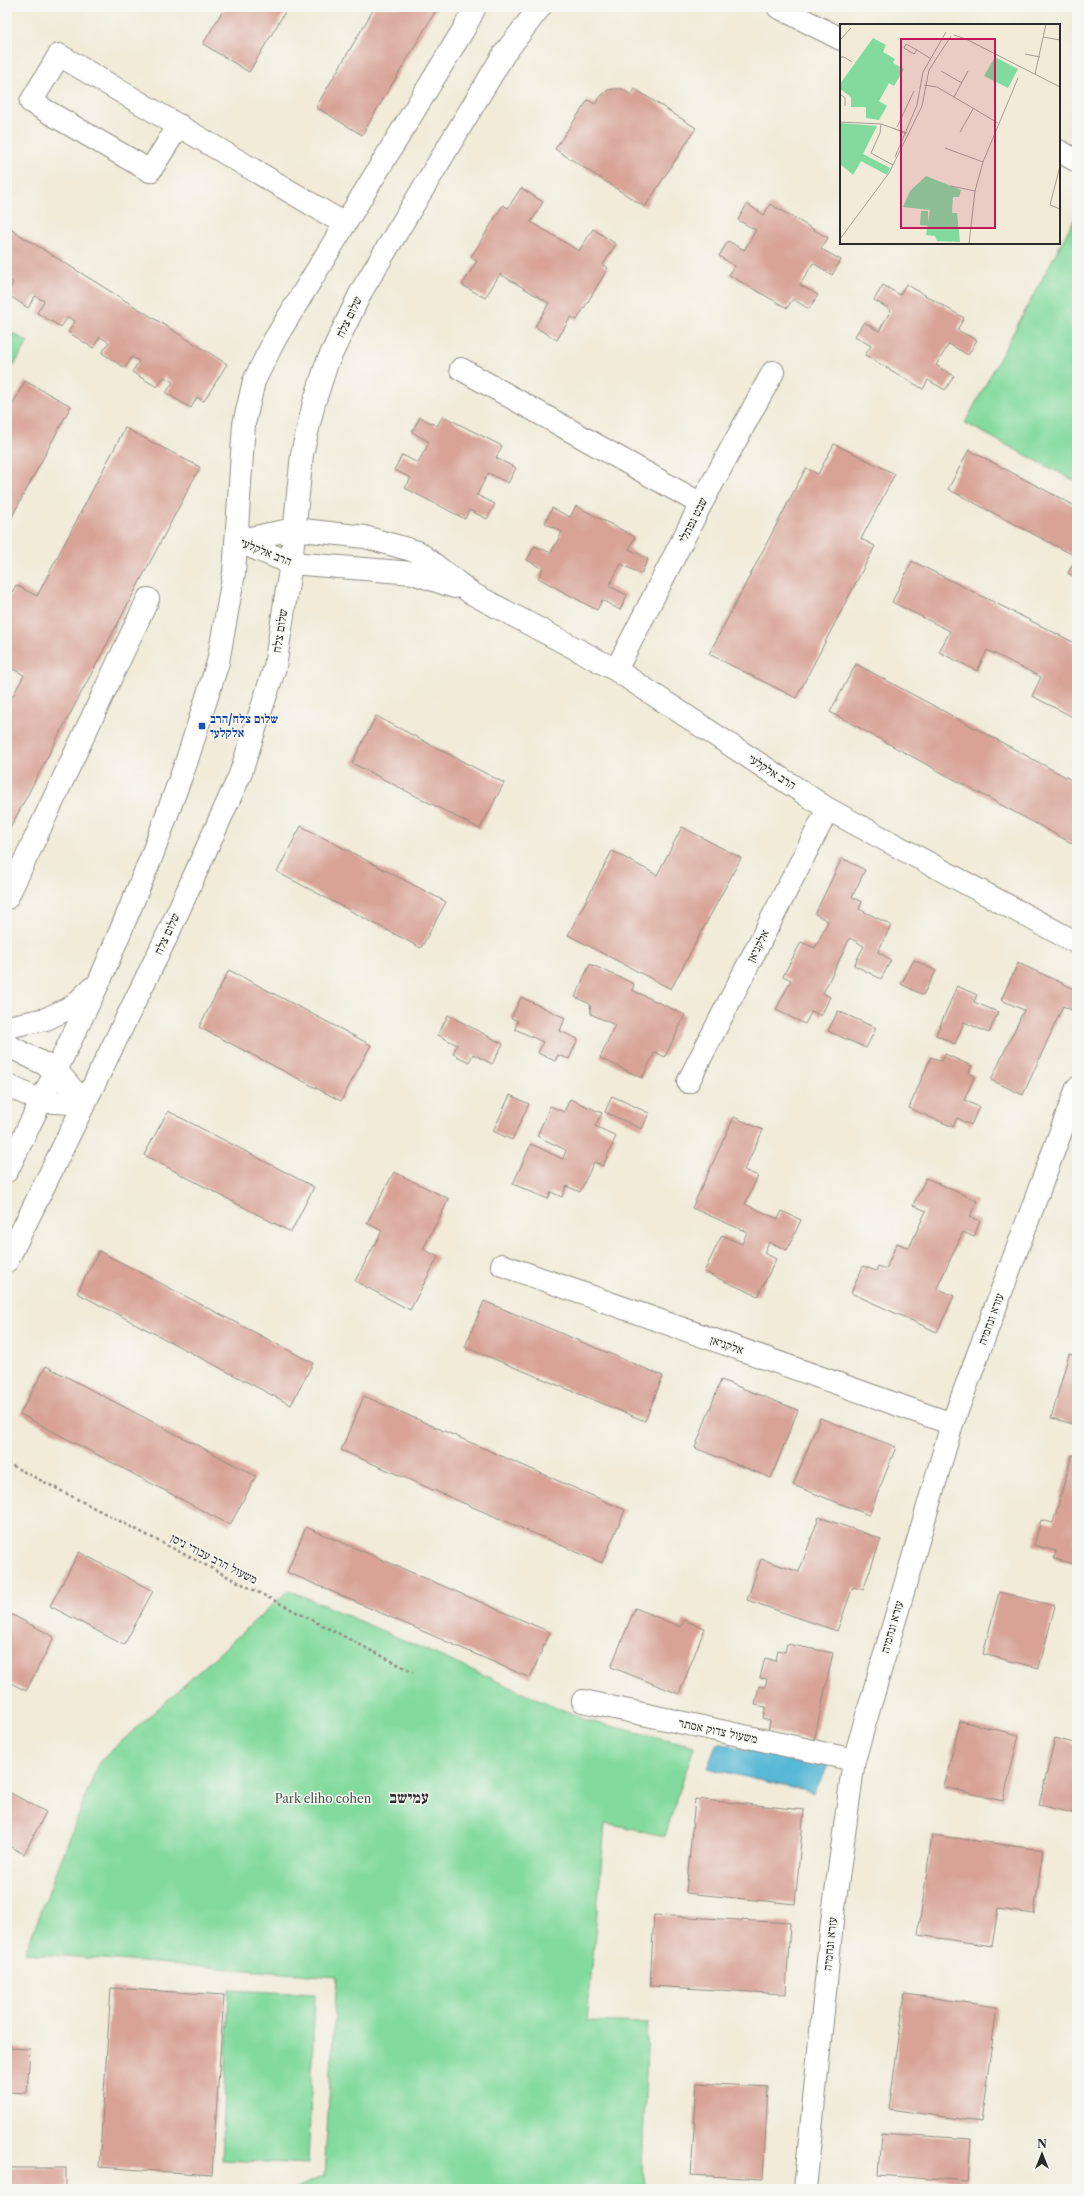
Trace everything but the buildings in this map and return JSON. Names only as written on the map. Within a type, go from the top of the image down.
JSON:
[{"type":"street","points":[[7,1172],[100,980],[151,858],[187,760],[218,662],[234,573],[244,424],[254,381],[275,339],[476,7]]},
{"type":"street","name":"שלום צלח","points":[[7,1261],[166,938],[240,775],[275,667],[290,563],[302,454],[314,403],[330,356],[362,290],[504,54],[540,7]]},
{"type":"street","points":[[778,7],[840,38]]},
{"type":"street","points":[[179,124],[150,171],[31,102],[59,55],[179,124],[344,224]]},
{"type":"street","points":[[1060,152],[1077,161]]},
{"type":"street","points":[[461,369],[701,504]]},
{"type":"street","name":"שבט נפתלי","points":[[616,670],[701,504],[773,372]]},
{"type":"street","name":"הרב אלקלעי","points":[[236,541],[294,528],[365,537],[418,552],[471,593]]},
{"type":"street","name":"הרב אלקלעי","points":[[236,541],[290,563],[413,573],[471,593],[616,670],[828,809],[1077,943]]},
{"type":"street","points":[[7,898],[148,599]]},
{"type":"street","name":"אלקניאן","points":[[688,1082],[828,809]]},
{"type":"street","points":[[7,1027],[46,1019],[73,1006],[100,980]]},
{"type":"street","points":[[7,1045],[56,1070],[84,1104]]},
{"type":"street","points":[[7,1085],[41,1101],[84,1104]]},
{"type":"street","name":"עזרא ונחמיה","points":[[805,2189],[832,1922],[854,1760],[952,1424],[1077,1088]]},
{"type":"street","name":"אלקניאן","points":[[502,1265],[952,1424]]},
{"type":"street","name":"משעול צדוק אסתר","points":[[583,1701],[854,1760]]},
{"type":"path","name":"משעול הרב עבודי ניסן","points":[[7,1463],[413,1672]]},
{"type":"green space","points":[[1077,214],[1077,482],[965,423]]},
{"type":"green space","points":[[7,330],[28,342],[7,377]]},
{"type":"green space","name":"Park eliho cohen","points":[[289,1590],[586,1720],[694,1746],[665,1836],[605,1824],[587,2021],[648,2023],[642,2168],[646,2189],[294,2189],[324,2176],[337,1977],[25,1953],[99,1762]]},
{"type":"green space","points":[[229,1990],[315,1994],[308,2164],[222,2160]]},
{"type":"water","points":[[717,1743],[828,1766],[814,1793],[707,1768]]},
{"type":"place","name":"שלום צלח/הרב אלקלעי","points":[[202,726]]},
{"type":"district","name":"עמישב","points":[[409,1797]]}]
